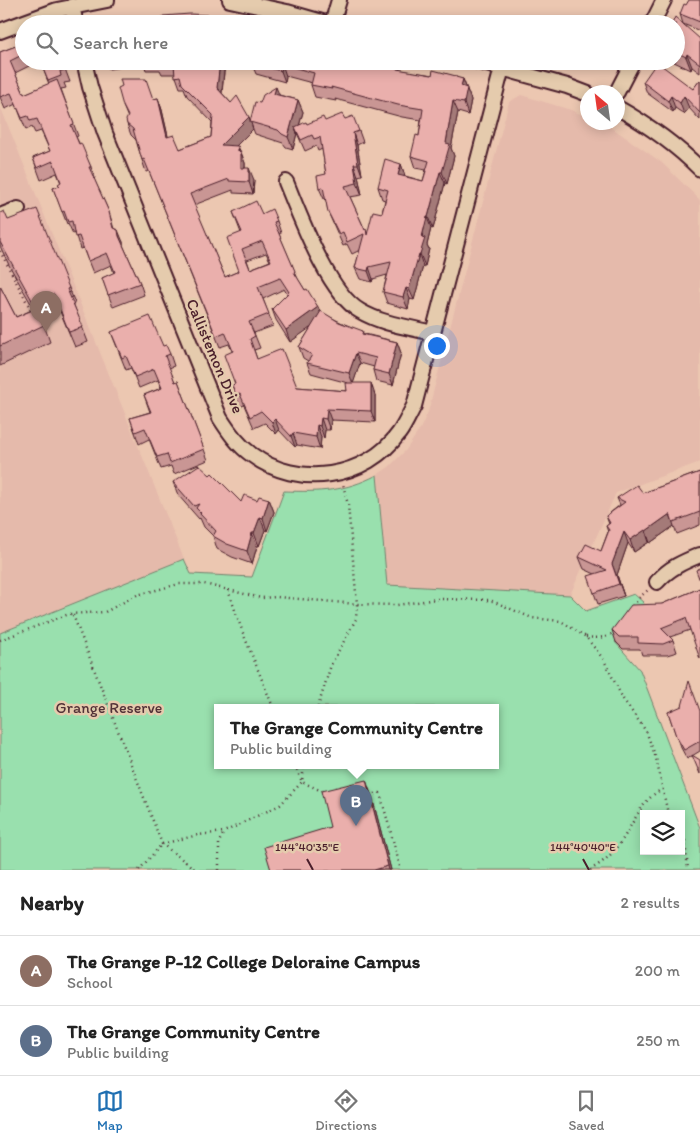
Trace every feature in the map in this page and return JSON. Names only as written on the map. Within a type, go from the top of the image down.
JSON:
[{"type":"street","points":[[42,15],[72,6],[106,0]]},
{"type":"street","points":[[230,0],[299,15]]},
{"type":"street","points":[[334,15],[339,0]]},
{"type":"street","points":[[656,15],[664,0]]},
{"type":"street","points":[[72,6],[74,15]]},
{"type":"street","points":[[0,31],[15,25]]},
{"type":"street","name":"Callistemon Drive","points":[[86,70],[105,133],[220,418],[238,443],[251,455],[281,470],[299,475],[318,476],[354,468],[377,455],[399,433],[414,406],[501,70]]},
{"type":"street","points":[[509,70],[580,91]]},
{"type":"street","points":[[621,85],[628,70]]},
{"type":"street","points":[[625,112],[661,135],[700,169]]},
{"type":"street","points":[[286,182],[328,277],[346,301],[372,318],[433,333]]},
{"type":"street","points":[[0,216],[18,209]]},
{"type":"street","points":[[657,582],[666,572],[681,562],[700,555]]},
{"type":"path","points":[[0,251],[34,317]]},
{"type":"path","points":[[319,704],[331,665],[356,619],[357,604],[348,505],[340,472]]},
{"type":"path","points":[[629,611],[639,598],[657,582]]},
{"type":"path","points":[[0,640],[69,614],[105,612],[137,595],[179,584],[204,584],[261,598],[277,597],[357,604],[397,605],[437,599],[490,600],[532,618],[561,621],[586,638],[604,660],[623,699],[646,731],[656,758],[667,810]]},
{"type":"path","points":[[228,590],[271,704]]},
{"type":"path","points":[[73,615],[162,844],[196,870]]},
{"type":"path","points":[[586,638],[609,636],[620,624]]},
{"type":"path","points":[[297,769],[302,782],[324,791],[330,799]]},
{"type":"path","points":[[139,870],[162,844],[198,834],[224,832],[280,805],[302,782],[304,769]]},
{"type":"path","points":[[590,870],[608,858],[618,846],[637,815],[655,793],[663,790]]},
{"type":"path","points":[[370,795],[380,793],[401,870]]},
{"type":"path","points":[[219,870],[219,842],[224,832]]},
{"type":"path","points":[[685,841],[688,870]]},
{"type":"shaded area","points":[[521,95],[580,114],[580,130],[615,130],[661,162],[700,200],[700,462],[616,493],[570,595],[387,585],[377,475],[389,467],[406,450],[420,429],[428,412],[509,102]]},
{"type":"shaded area","points":[[0,106],[184,559],[0,633]]},
{"type":"green space","name":"Grange Reserve","points":[[377,475],[387,585],[570,595],[586,611],[634,594],[644,603],[615,642],[640,670],[700,828],[700,870],[0,870],[0,633],[184,559],[191,574],[252,577],[284,491],[343,488]]},
{"type":"building","points":[[689,0],[700,0],[700,22],[680,14],[684,4],[686,5]]},
{"type":"building","points":[[190,14],[209,15],[176,15]]},
{"type":"building","points":[[685,26],[700,39],[700,64],[687,54],[686,57]]},
{"type":"building","points":[[15,46],[15,58],[10,61],[24,94],[57,80],[74,124],[71,125],[91,167],[89,167],[109,212],[113,228],[118,230],[140,283],[108,295],[102,278],[115,272],[107,253],[88,261],[79,236],[75,237],[72,221],[68,222],[64,211],[62,212],[53,188],[60,186],[58,184],[61,182],[53,161],[37,168],[33,158],[50,151],[37,119],[30,121],[28,116],[22,118],[11,93],[0,97],[0,52]]},
{"type":"building","points":[[44,70],[66,70],[60,71],[61,76],[48,81]]},
{"type":"building","points":[[174,70],[219,70],[217,88],[231,103],[237,96],[249,117],[221,145],[238,146],[238,151],[241,152],[241,168],[249,168],[249,182],[229,181],[229,179],[190,194],[225,277],[239,271],[227,238],[242,232],[233,212],[256,201],[262,214],[272,209],[277,221],[274,222],[294,272],[318,307],[286,330],[272,309],[289,292],[280,278],[258,287],[269,314],[249,322],[255,336],[250,339],[257,359],[282,349],[297,387],[347,391],[346,383],[371,383],[371,411],[327,409],[326,419],[321,418],[320,426],[317,425],[316,437],[293,433],[291,436],[275,419],[272,422],[261,411],[250,417],[240,394],[236,395],[232,385],[235,384],[224,355],[233,351],[225,332],[216,336],[144,159],[142,160],[133,129],[127,124],[128,116],[118,88],[122,86],[120,79],[146,79],[153,99],[158,98],[167,137],[174,135],[180,149],[211,137],[213,115],[182,84],[180,76],[175,77]],"holes":[[[262,241],[271,261],[250,269],[242,249]]]},
{"type":"building","points":[[303,70],[403,70],[432,75],[433,70],[463,79],[461,86],[467,88],[464,103],[453,101],[446,143],[450,144],[427,217],[422,237],[425,238],[409,289],[406,288],[403,297],[383,292],[391,262],[369,267],[368,271],[355,268],[364,234],[347,242],[343,232],[339,234],[328,212],[323,187],[319,188],[317,176],[326,174],[320,137],[314,139],[312,135],[301,140],[295,127],[323,117],[325,121],[342,114],[345,119],[353,116],[359,131],[353,133],[358,164],[354,164],[357,183],[345,186],[365,230],[366,228],[367,235],[373,211],[382,213],[388,190],[378,187],[385,159],[401,164],[398,175],[423,181],[429,161],[411,156],[416,135],[419,136],[423,109],[398,105],[331,87],[332,89],[311,85],[314,73]]},
{"type":"building","points":[[651,70],[668,70],[693,89],[700,80],[700,113],[684,96],[680,103],[671,96],[668,101],[643,82]]},
{"type":"building","points":[[276,87],[274,94],[298,100],[288,137],[278,130],[250,122],[255,102],[260,103],[263,95]]},
{"type":"building","points":[[37,209],[83,327],[69,332],[54,294],[33,302],[0,242],[0,213],[4,211],[8,220]]},
{"type":"building","points":[[0,286],[16,317],[35,309],[44,325],[0,346]]},
{"type":"building","points":[[321,311],[339,322],[363,331],[362,334],[397,342],[389,374],[373,370],[376,358],[356,353],[349,373],[307,363],[312,355],[299,347]]},
{"type":"building","points":[[150,316],[163,346],[166,345],[170,354],[165,356],[175,382],[178,381],[204,449],[170,463],[167,454],[157,457],[145,428],[135,432],[130,418],[151,412],[144,395],[162,388],[154,369],[135,377],[126,356],[122,358],[111,332]]},
{"type":"building","points":[[199,465],[210,475],[212,473],[241,502],[244,495],[257,500],[259,496],[269,499],[263,518],[260,517],[254,533],[252,533],[247,551],[227,544],[213,536],[216,531],[196,508],[199,504],[194,506],[173,482]]},
{"type":"building","points":[[700,472],[700,512],[673,522],[670,514],[630,540],[624,532],[612,564],[619,584],[594,593],[588,576],[607,570],[579,557],[586,544],[601,551],[609,530],[606,526],[610,523],[606,516],[625,502],[617,498],[637,485],[643,493]]},
{"type":"building","points":[[700,568],[700,581],[696,570]]},
{"type":"building","points":[[700,588],[700,659],[686,618],[661,628],[673,640],[663,644],[638,643],[638,637],[619,637],[612,630],[631,605],[662,604]]},
{"type":"building","points":[[689,681],[700,711],[700,741],[684,750],[676,736],[668,712],[682,706]]},
{"type":"building","points":[[692,755],[700,760],[700,774]]},
{"type":"building","points":[[366,780],[388,866],[374,870],[271,870],[264,847],[330,827],[321,791]]},
{"type":"place","name":"The Grange P-12 College Deloraine Campus","points":[[46,332]]},
{"type":"place","name":"The Grange Community Centre","points":[[356,826]]}]
